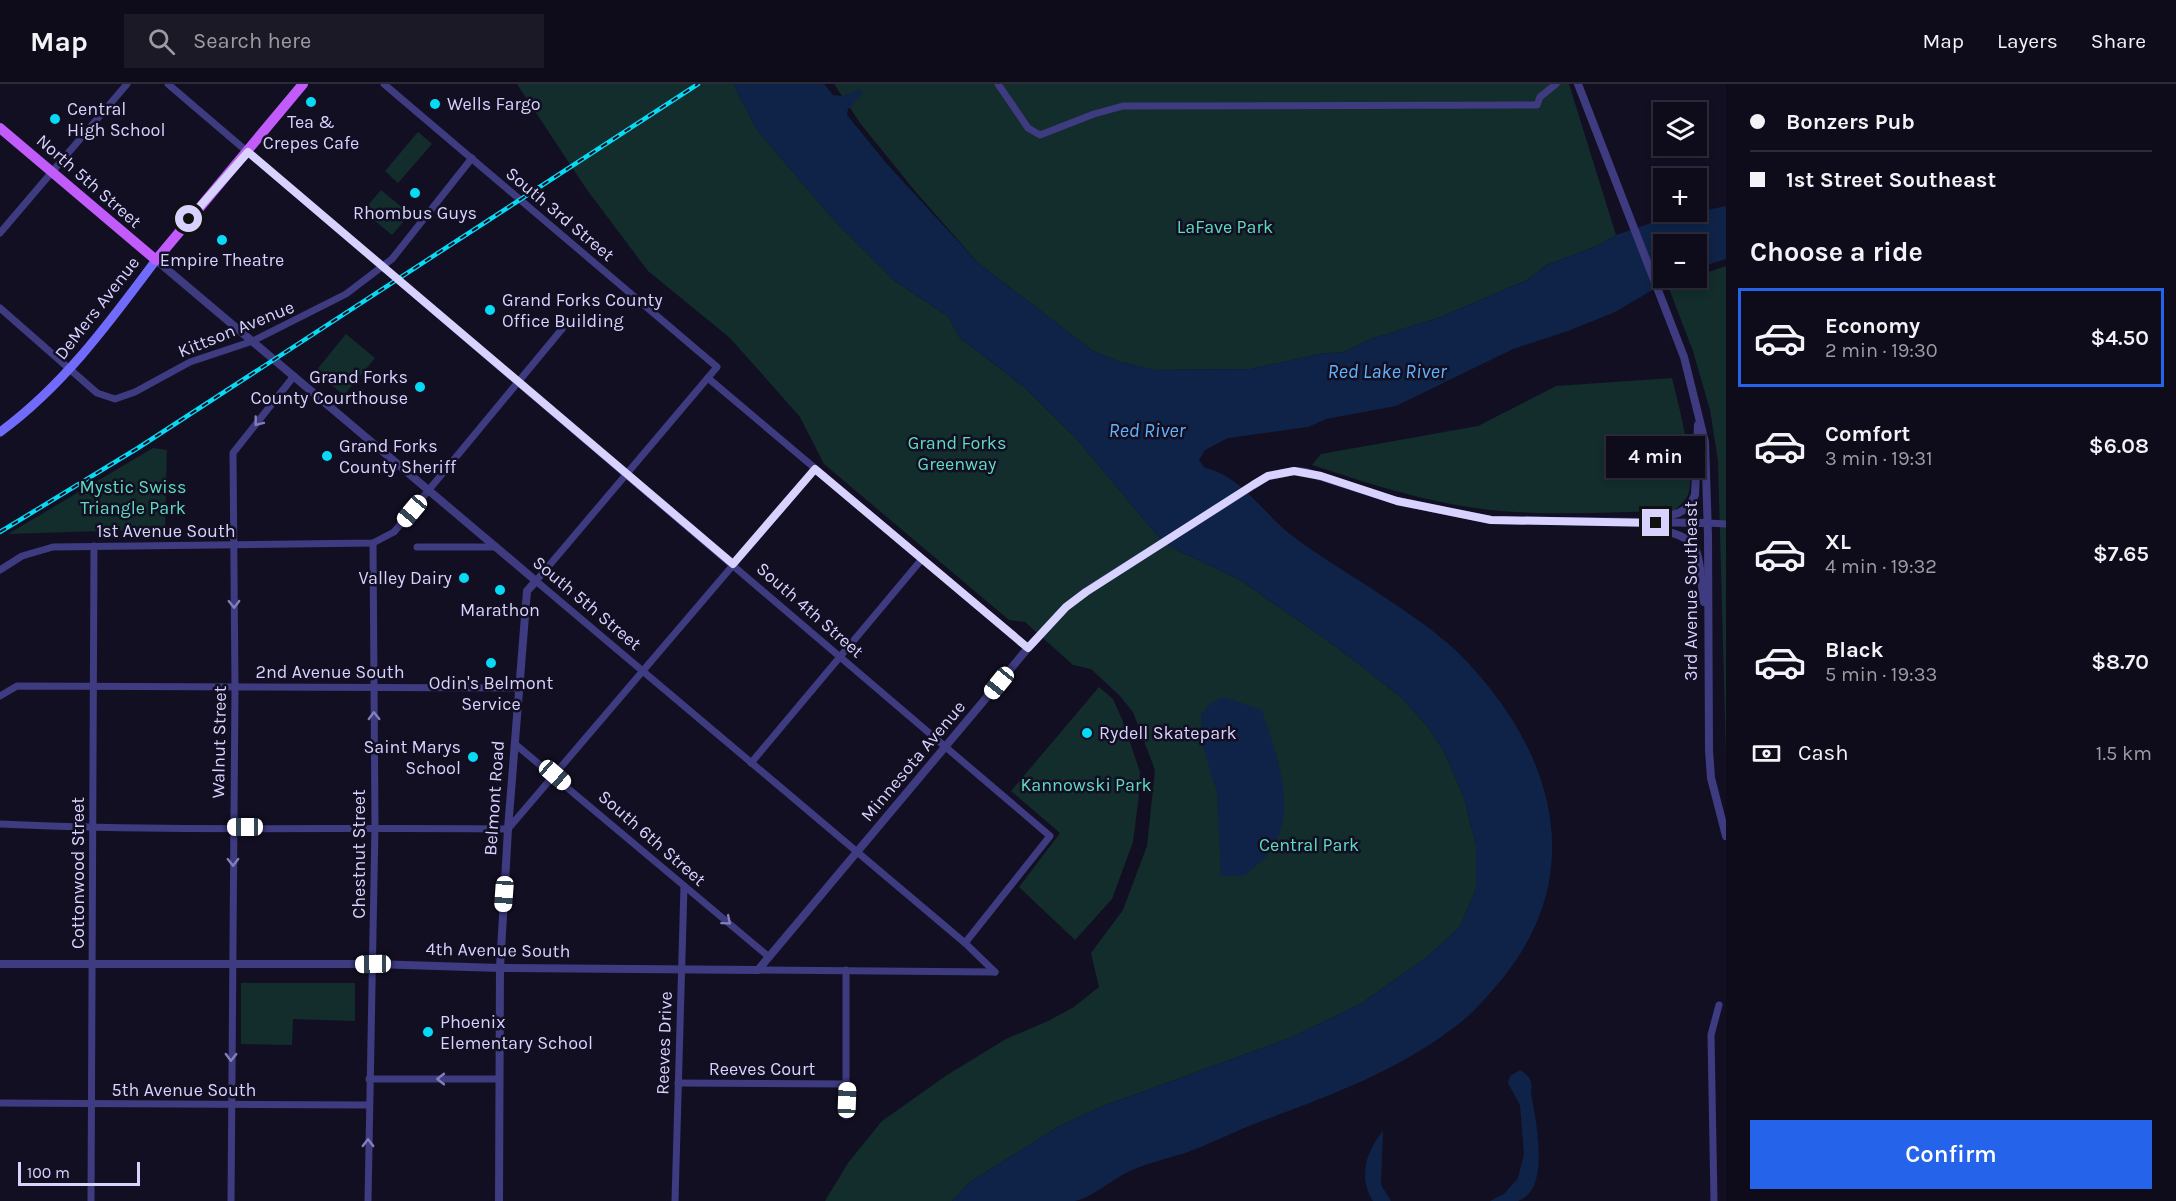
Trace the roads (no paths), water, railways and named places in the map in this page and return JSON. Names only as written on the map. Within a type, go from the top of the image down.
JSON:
[{"type":"main road","name":"DeMers Avenue","points":[[0,432],[33,408],[70,369],[156,260],[303,84]]},
{"type":"main road","name":"North 5th Street","points":[[0,128],[156,260]]},
{"type":"street","points":[[0,233],[127,84]]},
{"type":"street","name":"South 4th Street","points":[[168,84],[1050,836],[965,943]]},
{"type":"street","name":"South 3rd Street","points":[[384,84],[717,367],[708,378]]},
{"type":"street","points":[[998,84],[1028,128],[1040,135],[1094,114],[1123,106],[1536,105],[1540,97],[1557,84]]},
{"type":"street","name":"3rd Avenue Southeast","points":[[1578,84],[1684,357],[1699,410],[1708,523],[1709,750],[1711,778],[1726,836]]},
{"type":"street","name":"Kittson Avenue","points":[[0,308],[97,393],[115,399],[135,392],[190,362],[253,341],[326,306],[363,284],[384,267],[472,158]]},
{"type":"street","name":"South 5th Street","points":[[156,260],[858,852],[965,943],[995,972]]},
{"type":"street","points":[[373,543],[394,532],[562,329]]},
{"type":"street","name":"Walnut Street","points":[[231,1201],[235,687],[233,453],[294,376]]},
{"type":"street","points":[[536,581],[708,378],[1028,648]]},
{"type":"street","points":[[1614,523],[1684,511],[1695,495],[1702,454]]},
{"type":"street","points":[[0,824],[93,828],[375,826],[508,829],[815,469]]},
{"type":"street","name":"Minnesota Avenue","points":[[758,970],[1028,648],[1066,607],[1268,476],[1294,471],[1343,483],[1408,504],[1491,520],[1614,523]]},
{"type":"street","points":[[1614,523],[1726,524]]},
{"type":"street","points":[[1614,523],[1670,531],[1691,540],[1696,549],[1708,630]]},
{"type":"street","name":"1st Avenue South","points":[[0,570],[22,556],[53,547],[373,543]]},
{"type":"street","name":"Chestnut Street","points":[[368,1201],[375,826],[373,543]]},
{"type":"street","name":"Cottonwood Street","points":[[92,1201],[94,546]]},
{"type":"street","points":[[417,547],[496,547]]},
{"type":"street","points":[[751,764],[922,559]]},
{"type":"street","name":"Belmont Road","points":[[499,1201],[500,968],[508,829],[527,591],[536,581]]},
{"type":"street","name":"2nd Avenue South","points":[[0,696],[17,686],[519,688]]},
{"type":"street","name":"South 6th Street","points":[[515,744],[555,775],[769,957]]},
{"type":"street","name":"Reeves Drive","points":[[675,1201],[684,886]]},
{"type":"street","name":"4th Avenue South","points":[[0,964],[373,964],[500,968],[995,972]]},
{"type":"street","points":[[846,970],[846,1116]]},
{"type":"street","points":[[1713,1201],[1711,1035],[1719,1005]]},
{"type":"street","points":[[369,1078],[500,1079]]},
{"type":"street","name":"Reeves Court","points":[[678,1083],[847,1084]]},
{"type":"street","name":"5th Avenue South","points":[[0,1103],[368,1106]]},
{"type":"water","name":"Red River","points":[[733,84],[824,84],[833,95],[843,96],[860,89],[863,93],[848,109],[847,115],[887,164],[978,263],[1093,351],[1120,362],[1154,370],[1251,369],[1320,354],[1344,352],[1371,339],[1441,317],[1527,280],[1547,265],[1599,245],[1616,235],[1654,222],[1707,222],[1707,210],[1726,206],[1726,259],[1707,265],[1707,234],[1653,234],[1653,288],[1656,288],[1615,312],[1568,331],[1513,349],[1396,406],[1326,419],[1308,427],[1228,438],[1205,450],[1199,460],[1205,468],[1218,472],[1240,486],[1291,535],[1447,642],[1498,699],[1522,736],[1539,774],[1549,814],[1552,854],[1546,894],[1531,935],[1506,974],[1460,1023],[1429,1045],[1356,1084],[1245,1127],[1196,1149],[1134,1170],[1082,1199],[1075,1201],[952,1201],[970,1182],[1058,1127],[1098,1108],[1290,1038],[1362,1003],[1427,957],[1460,927],[1476,889],[1476,846],[1464,798],[1445,753],[1427,726],[1402,698],[1338,648],[1240,580],[1171,547],[1156,534],[1076,438],[1023,386],[959,337],[949,317],[895,281],[834,220],[757,130]]},
{"type":"water","points":[[1224,697],[1262,710],[1282,781],[1283,818],[1279,835],[1265,858],[1243,876],[1221,876],[1217,793],[1202,744],[1201,715],[1210,704]]},
{"type":"water","points":[[1520,1070],[1528,1077],[1532,1085],[1531,1093],[1539,1152],[1535,1183],[1528,1194],[1518,1201],[1490,1201],[1504,1194],[1518,1178],[1524,1154],[1520,1105],[1508,1083],[1510,1076]]},
{"type":"water","points":[[1383,1131],[1381,1185],[1391,1201],[1373,1201],[1366,1183],[1366,1165],[1372,1147]]},
{"type":"railway","points":[[0,532],[138,448],[698,84]]},
{"type":"place","name":"Tea & Crepes Cafe","points":[[311,102]]},
{"type":"place","name":"Wells Fargo","points":[[435,104]]},
{"type":"place","name":"Central High School","points":[[55,119]]},
{"type":"place","name":"Rhombus Guys","points":[[415,193]]},
{"type":"place","name":"Empire Theatre","points":[[222,240]]},
{"type":"place","name":"Grand Forks County Office Building","points":[[490,310]]},
{"type":"place","name":"Grand Forks County Courthouse","points":[[420,387]]},
{"type":"place","name":"Grand Forks County Sheriff","points":[[327,456]]},
{"type":"place","name":"Valley Dairy","points":[[464,578]]},
{"type":"place","name":"Marathon","points":[[500,590]]},
{"type":"place","name":"Odin's Belmont Service","points":[[491,663]]},
{"type":"place","name":"Rydell Skatepark","points":[[1087,733]]},
{"type":"place","name":"Saint Marys School","points":[[473,757]]},
{"type":"place","name":"Phoenix Elementary School","points":[[428,1032]]},
{"type":"park label","name":"LaFave Park","points":[[1225,227]]},
{"type":"park label","name":"Grand Forks Greenway","points":[[957,454]]},
{"type":"park label","name":"Mystic Swiss Triangle Park","points":[[133,497]]},
{"type":"park label","name":"Kannowski Park","points":[[1086,785]]},
{"type":"park label","name":"Central Park","points":[[1309,845]]},
{"type":"water label","name":"Red Lake River","points":[[1387,371]]}]
